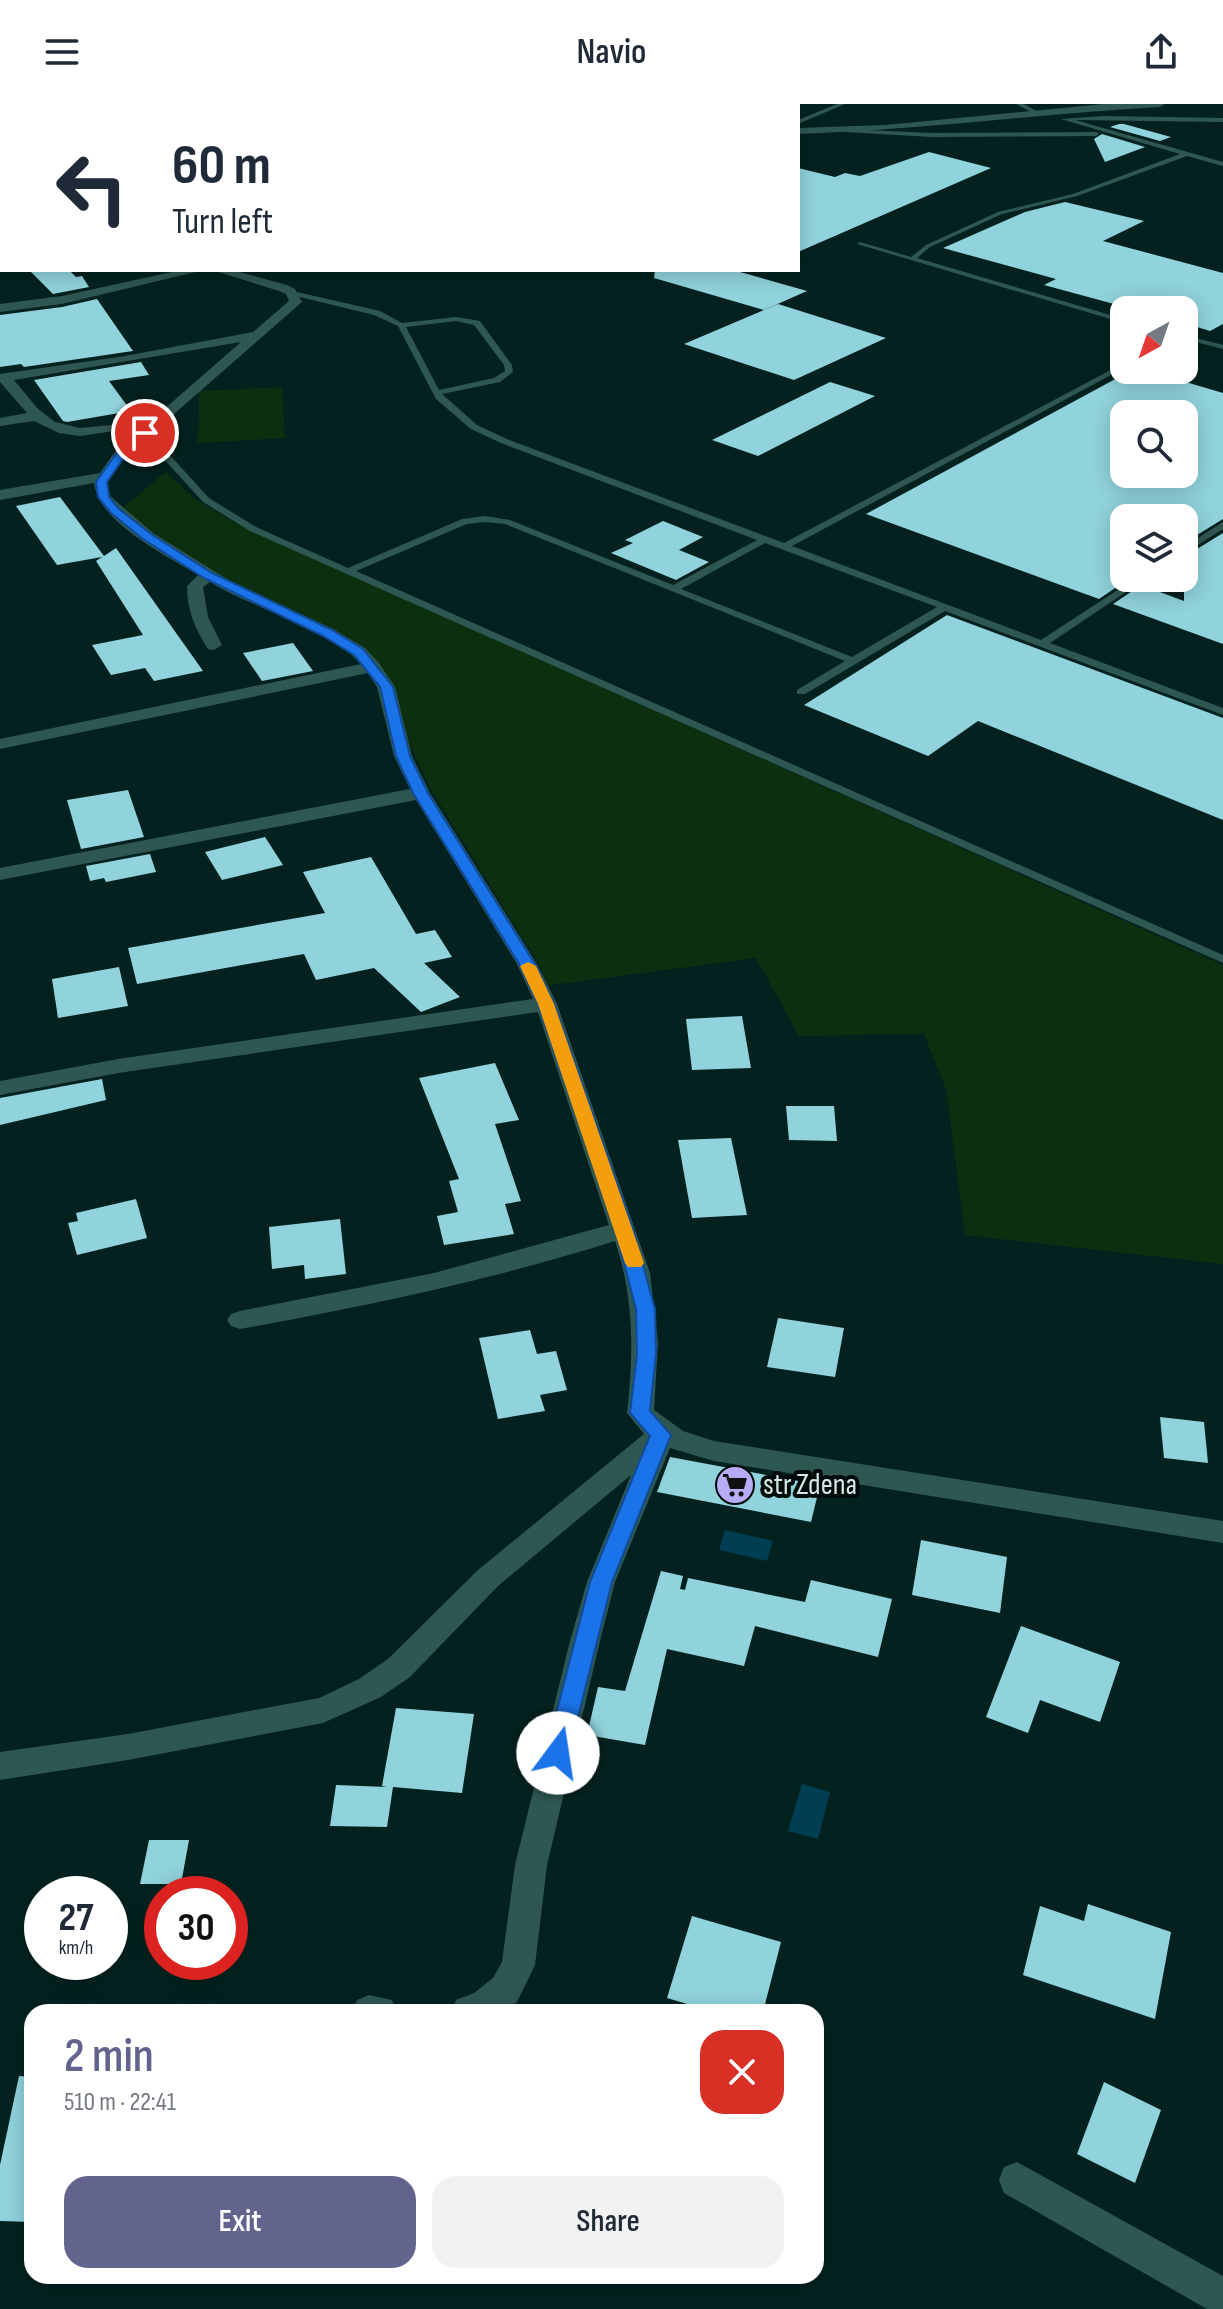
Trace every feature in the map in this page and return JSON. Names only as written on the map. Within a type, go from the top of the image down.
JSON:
[{"type":"street","points":[[991,117],[1062,112],[1088,106],[1160,104]]},
{"type":"street","points":[[800,131],[847,131],[1062,112]]},
{"type":"street","points":[[0,308],[62,300],[189,272]]},
{"type":"street","points":[[225,272],[291,292],[296,302],[121,453],[101,482],[103,497],[115,511],[147,536],[208,575],[359,652],[386,687],[403,756],[421,793],[519,951],[546,1004],[624,1229],[645,1309],[647,1354],[640,1413],[661,1435],[714,1451],[1223,1532]]},
{"type":"street","points":[[2,378],[125,360],[257,335]]},
{"type":"street","points":[[2,378],[37,416],[53,428],[75,432],[152,426]]},
{"type":"street","points":[[0,422],[37,416]]},
{"type":"street","points":[[0,495],[106,476]]},
{"type":"street","points":[[208,575],[195,586],[194,602],[198,620],[214,645]]},
{"type":"street","points":[[0,744],[373,667]]},
{"type":"street","points":[[0,874],[421,793]]},
{"type":"street","points":[[0,1088],[118,1066],[546,1004]]},
{"type":"street","points":[[240,1320],[357,1300],[494,1268],[624,1229]]},
{"type":"street","points":[[0,1766],[128,1747],[295,1716],[323,1710],[370,1688],[399,1668],[488,1578],[661,1435]]},
{"type":"street","points":[[488,2004],[505,1990],[518,1965],[531,1865],[601,1582],[661,1435]]},
{"type":"street","points":[[1017,2180],[1223,2297]]},
{"type":"lane","points":[[800,121],[842,104]]},
{"type":"lane","points":[[1019,104],[1035,112]]},
{"type":"lane","points":[[1062,112],[1153,120],[1223,120]]},
{"type":"lane","points":[[1062,112],[1113,133],[1223,164]]},
{"type":"lane","points":[[847,131],[932,135],[1113,133]]},
{"type":"lane","points":[[912,259],[928,246],[1000,213],[1075,195],[1187,154]]},
{"type":"lane","points":[[860,244],[1110,317]]},
{"type":"lane","points":[[291,292],[377,313],[401,325],[456,319],[477,323],[508,365],[509,372],[497,380],[436,393]]},
{"type":"lane","points":[[401,325],[436,393],[454,413],[474,427],[763,540],[1223,712]]},
{"type":"lane","points":[[1198,341],[1223,347]]},
{"type":"lane","points":[[784,547],[1110,372]]},
{"type":"lane","points":[[152,426],[183,478],[225,514],[1223,959]]},
{"type":"lane","points":[[349,571],[447,527],[485,519],[527,528],[853,661]]},
{"type":"lane","points":[[1198,542],[1223,525]]},
{"type":"lane","points":[[675,588],[763,540]]},
{"type":"lane","points":[[1042,644],[1121,592]]},
{"type":"lane","points":[[801,692],[944,607]]},
{"type":"green space","points":[[282,387],[285,438],[198,443],[199,391]]},
{"type":"green space","points":[[166,472],[195,499],[235,523],[1223,965],[1223,1264],[965,1235],[946,1089],[924,1034],[799,1036],[756,958],[544,986],[542,970],[430,788],[405,733],[386,675],[345,639],[216,575],[120,510]]},
{"type":"water","points":[[725,1530],[773,1541],[767,1561],[719,1550]]},
{"type":"water","points":[[802,1784],[830,1792],[818,1839],[788,1831]]},
{"type":"building","points":[[1119,124],[1171,137],[1160,141],[1110,127]]},
{"type":"building","points":[[1102,134],[1145,147],[1105,162],[1094,139]]},
{"type":"building","points":[[929,152],[991,168],[800,251],[800,168],[835,177],[845,173],[860,176]]},
{"type":"building","points":[[1065,202],[1144,221],[1103,241],[1223,273],[1223,324],[1210,331],[1198,327],[1198,296],[1110,296],[1110,303],[1044,285],[1056,279],[943,248],[1025,212]]},
{"type":"building","points":[[31,272],[71,272],[76,277],[82,276],[89,287],[53,294]]},
{"type":"building","points":[[655,272],[740,272],[807,291],[764,310],[654,278]]},
{"type":"building","points":[[97,299],[133,351],[24,367],[21,364],[0,367],[0,315]]},
{"type":"building","points":[[778,304],[886,338],[794,380],[684,344]]},
{"type":"building","points":[[141,362],[149,375],[109,381],[131,411],[67,422],[63,421],[34,380]]},
{"type":"building","points":[[830,382],[875,396],[758,456],[712,440]]},
{"type":"building","points":[[1110,382],[1192,384],[1223,393],[1223,519],[1198,534],[1198,504],[1110,504],[1110,592],[1099,599],[866,514]]},
{"type":"building","points":[[60,497],[104,556],[116,548],[203,671],[154,681],[145,668],[111,675],[92,645],[143,635],[96,561],[102,557],[57,565],[16,506]]},
{"type":"building","points":[[663,521],[703,537],[679,550],[709,562],[676,580],[611,553],[633,543],[625,540]]},
{"type":"building","points":[[1223,533],[1223,644],[1113,604],[1131,592],[1160,592],[1184,601],[1184,592],[1198,592],[1198,548]]},
{"type":"building","points":[[947,615],[1223,718],[1223,820],[978,721],[928,756],[804,705]]},
{"type":"building","points":[[293,643],[313,671],[262,681],[243,653]]},
{"type":"building","points":[[128,790],[144,837],[81,849],[67,800]]},
{"type":"building","points":[[265,837],[283,865],[222,880],[205,852]]},
{"type":"building","points":[[150,854],[156,872],[106,882],[104,878],[90,881],[86,866]]},
{"type":"building","points":[[371,857],[416,934],[435,930],[452,957],[424,963],[460,997],[421,1012],[374,968],[316,980],[304,954],[137,984],[128,948],[325,913],[303,872]]},
{"type":"building","points":[[119,967],[128,1006],[58,1018],[52,979]]},
{"type":"building","points":[[742,1016],[751,1068],[692,1070],[686,1019]]},
{"type":"building","points":[[495,1063],[519,1120],[495,1124],[521,1201],[505,1204],[514,1234],[444,1245],[437,1216],[458,1212],[449,1181],[459,1179],[419,1078]]},
{"type":"building","points":[[102,1079],[106,1100],[0,1125],[0,1098]]},
{"type":"building","points":[[786,1106],[834,1106],[837,1141],[789,1140]]},
{"type":"building","points":[[731,1138],[747,1215],[692,1218],[678,1140]]},
{"type":"building","points":[[136,1199],[147,1238],[77,1255],[68,1223],[78,1221],[76,1213]]},
{"type":"building","points":[[340,1219],[346,1274],[305,1279],[304,1265],[272,1269],[269,1227]]},
{"type":"building","points":[[778,1318],[844,1328],[835,1377],[767,1367]]},
{"type":"building","points":[[530,1330],[537,1354],[556,1351],[567,1390],[540,1395],[545,1411],[498,1419],[479,1338]]},
{"type":"building","points":[[1160,1417],[1204,1422],[1208,1463],[1164,1458]]},
{"type":"building","points":[[670,1457],[820,1485],[811,1522],[657,1492]]},
{"type":"building","points":[[921,1540],[1007,1557],[1000,1613],[912,1595]]},
{"type":"building","points":[[661,1571],[683,1576],[680,1589],[685,1590],[688,1578],[805,1602],[811,1580],[892,1599],[878,1657],[755,1626],[744,1666],[667,1649],[645,1745],[587,1735],[598,1687],[625,1691]]},
{"type":"building","points":[[1021,1626],[1120,1662],[1100,1722],[1040,1700],[1028,1733],[986,1717]]},
{"type":"building","points":[[396,1708],[474,1714],[462,1793],[393,1787],[387,1827],[330,1826],[336,1785],[387,1787],[382,1786]]},
{"type":"building","points":[[149,1840],[189,1840],[182,1876],[144,1876],[144,1884],[140,1884]]},
{"type":"building","points":[[1088,1904],[1171,1932],[1155,2019],[1023,1975],[1040,1906],[1084,1921]]},
{"type":"building","points":[[692,1916],[781,1942],[765,2004],[687,2004],[667,1998]]},
{"type":"building","points":[[19,2076],[24,2076],[24,2222],[0,2221],[0,2165]]},
{"type":"building","points":[[1104,2082],[1161,2110],[1135,2183],[1077,2154]]},
{"type":"slow traffic","points":[[528,966],[546,1004],[634,1263]]},
{"type":"place","name":"str Zdena","points":[[735,1485]]},
{"type":"route","points":[[145,433],[121,453],[101,482],[103,497],[115,511],[147,536],[208,575],[359,652],[386,687],[403,756],[421,793],[527,964],[546,1004],[638,1273],[645,1309],[647,1354],[640,1413],[661,1435],[601,1582],[558,1753]]}]
